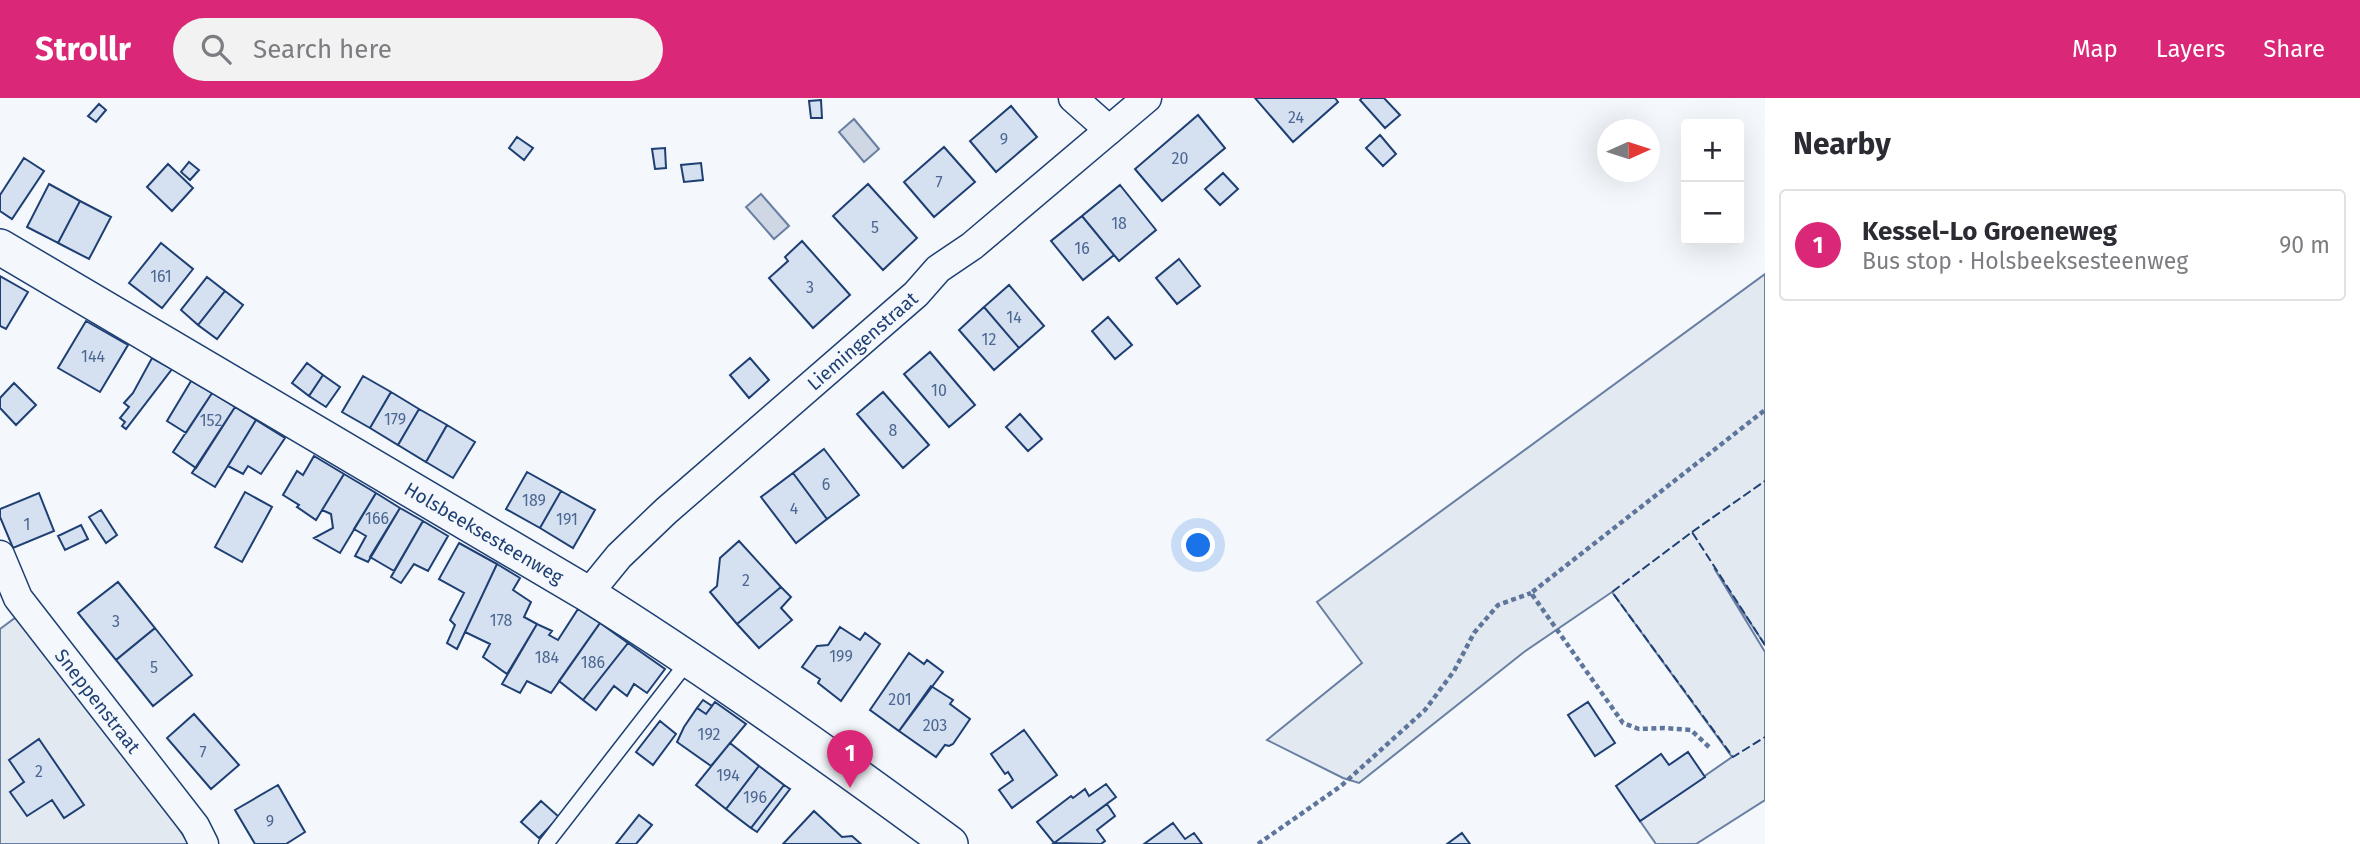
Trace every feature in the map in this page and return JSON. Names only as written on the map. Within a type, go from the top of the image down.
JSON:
[{"type":"street","points":[[1073,98],[1109,130]]},
{"type":"street","name":"Liemingenstraat","points":[[588,594],[619,556],[666,511],[916,293],[938,269],[972,246],[1147,98]]},
{"type":"street","name":"Holsbeeksesteenweg","points":[[0,247],[588,594],[876,789],[950,844]]},
{"type":"street","name":"Sneppenstraat","points":[[0,555],[18,598],[195,826],[204,844]]},
{"type":"lane","points":[[546,844],[689,660]]},
{"type":"path","points":[[1258,844],[1341,786],[1425,710],[1454,671],[1475,633],[1499,605],[1531,593],[1765,410]]},
{"type":"path","points":[[1531,593],[1623,723],[1639,729],[1691,730],[1709,747]]},
{"type":"shaded area","points":[[854,119],[879,149],[864,162],[839,132]]},
{"type":"shaded area","points":[[761,194],[789,226],[774,239],[746,207]]},
{"type":"shaded area","points":[[1765,274],[1765,645],[1714,568],[1765,652],[1765,800],[1696,844],[1656,844],[1640,821],[1732,757],[1612,592],[1524,652],[1359,783],[1343,778],[1267,740],[1362,663],[1317,602]]},
{"type":"shaded area","points":[[19,615],[133,760],[189,844],[0,844],[0,629]]},
{"type":"building","points":[[1255,98],[1335,98],[1338,102],[1293,142]]},
{"type":"building","points":[[1384,98],[1400,115],[1385,128],[1360,100]]},
{"type":"building","points":[[821,100],[822,118],[811,118],[809,101]]},
{"type":"building","points":[[99,104],[106,110],[96,122],[88,116]]},
{"type":"building","points":[[1011,106],[1037,137],[996,172],[970,141]]},
{"type":"building","points":[[1198,115],[1225,148],[1162,201],[1135,169]]},
{"type":"building","points":[[1380,135],[1396,154],[1383,166],[1366,148]]},
{"type":"building","points":[[517,137],[533,148],[524,160],[509,148]]},
{"type":"building","points":[[944,147],[975,182],[934,217],[904,182]]},
{"type":"building","points":[[665,148],[666,168],[655,169],[652,149]]},
{"type":"building","points":[[24,158],[44,171],[12,219],[0,211],[0,195]]},
{"type":"building","points":[[189,162],[199,170],[190,180],[181,172]]},
{"type":"building","points":[[701,163],[703,180],[684,182],[681,165]]},
{"type":"building","points":[[168,164],[193,188],[172,211],[147,187]]},
{"type":"building","points":[[1223,173],[1238,189],[1220,205],[1205,189]]},
{"type":"building","points":[[49,184],[80,201],[58,243],[27,227]]},
{"type":"building","points":[[868,184],[917,238],[883,270],[833,216]]},
{"type":"building","points":[[1120,185],[1156,230],[1119,261],[1082,216]]},
{"type":"building","points":[[80,201],[111,217],[89,259],[58,243]]},
{"type":"building","points":[[1082,216],[1114,255],[1083,280],[1051,241]]},
{"type":"building","points":[[802,241],[850,295],[813,328],[769,278],[788,261],[785,257]]},
{"type":"building","points":[[161,243],[193,269],[162,308],[129,283]]},
{"type":"building","points":[[1179,259],[1200,286],[1177,304],[1156,278]]},
{"type":"building","points":[[0,276],[28,292],[6,329],[0,326]]},
{"type":"building","points":[[207,277],[225,291],[198,325],[181,310]]},
{"type":"building","points":[[1009,285],[1044,326],[1019,348],[984,307]]},
{"type":"building","points":[[225,291],[243,305],[217,339],[198,325]]},
{"type":"building","points":[[984,307],[1019,348],[994,370],[959,330]]},
{"type":"building","points":[[1108,317],[1132,345],[1115,359],[1092,331]]},
{"type":"building","points":[[86,321],[128,345],[100,392],[58,368]]},
{"type":"building","points":[[930,352],[975,405],[949,427],[904,374]]},
{"type":"building","points":[[152,358],[172,369],[126,429],[122,426],[125,422],[120,418],[129,407],[124,403],[133,393]]},
{"type":"building","points":[[750,358],[769,380],[749,398],[730,375]]},
{"type":"building","points":[[307,363],[323,375],[309,396],[292,383]]},
{"type":"building","points":[[323,375],[340,387],[326,407],[309,396]]},
{"type":"building","points":[[363,376],[391,392],[370,428],[342,412]]},
{"type":"building","points":[[191,381],[212,393],[186,433],[167,421]]},
{"type":"building","points":[[14,383],[36,405],[16,425],[0,408],[0,398]]},
{"type":"building","points":[[391,392],[419,409],[398,445],[370,428]]},
{"type":"building","points":[[883,392],[929,445],[903,468],[857,414]]},
{"type":"building","points":[[212,393],[235,407],[196,468],[173,452]]},
{"type":"building","points":[[235,407],[256,420],[215,487],[192,473]]},
{"type":"building","points":[[419,409],[447,425],[426,462],[398,445]]},
{"type":"building","points":[[1020,414],[1042,439],[1028,451],[1006,427]]},
{"type":"building","points":[[256,420],[285,438],[261,474],[248,466],[243,474],[228,466]]},
{"type":"building","points":[[447,425],[475,442],[453,478],[426,462]]},
{"type":"building","points":[[824,449],[859,495],[827,519],[793,473]]},
{"type":"building","points":[[314,456],[344,474],[316,520],[283,495],[297,471],[303,475]]},
{"type":"building","points":[[527,472],[561,491],[540,528],[506,509]]},
{"type":"building","points":[[793,473],[827,519],[796,543],[761,497]]},
{"type":"building","points":[[344,474],[376,493],[340,553],[314,538],[333,528],[331,514],[322,510]]},
{"type":"building","points":[[561,491],[595,510],[573,548],[540,528]]},
{"type":"building","points":[[245,492],[272,507],[242,562],[215,547]]},
{"type":"building","points":[[39,493],[54,531],[13,548],[0,517],[0,509]]},
{"type":"building","points":[[376,493],[400,508],[368,562],[355,556],[366,536],[354,529]]},
{"type":"building","points":[[400,508],[423,521],[394,571],[370,557]]},
{"type":"building","points":[[101,510],[117,535],[106,543],[89,517]]},
{"type":"building","points":[[423,521],[448,536],[428,571],[414,564],[401,583],[391,577]]},
{"type":"building","points":[[81,525],[88,539],[65,550],[58,536]]},
{"type":"building","points":[[739,541],[781,587],[737,624],[710,592],[717,586],[720,558]]},
{"type":"building","points":[[459,543],[497,564],[457,649],[447,643],[455,625],[450,620],[464,593],[439,579]]},
{"type":"building","points":[[497,564],[520,578],[513,590],[531,602],[524,617],[537,624],[507,674],[483,657],[490,644],[465,632]]},
{"type":"building","points":[[118,582],[155,628],[116,660],[78,613]]},
{"type":"building","points":[[781,587],[791,597],[781,608],[792,620],[759,648],[737,624]]},
{"type":"building","points":[[578,609],[600,623],[551,693],[527,681],[520,693],[502,684],[537,624],[552,631],[549,635],[558,640]]},
{"type":"building","points":[[600,623],[628,643],[583,700],[559,681]]},
{"type":"building","points":[[840,627],[860,640],[865,633],[880,644],[841,701],[818,683],[820,679],[802,667],[817,646],[828,645]]},
{"type":"building","points":[[155,628],[192,675],[153,706],[116,660]]},
{"type":"building","points":[[628,643],[665,669],[647,693],[634,684],[627,696],[614,686],[596,710],[583,700]]},
{"type":"building","points":[[909,653],[924,664],[927,660],[943,672],[899,731],[870,710]]},
{"type":"building","points":[[931,686],[953,700],[950,704],[970,719],[953,744],[945,745],[936,757],[899,731]]},
{"type":"building","points":[[703,700],[712,706],[706,714],[697,708]]},
{"type":"building","points":[[715,702],[746,724],[711,766],[677,742],[697,708],[706,714]]},
{"type":"building","points":[[1588,702],[1615,743],[1595,756],[1568,715]]},
{"type":"building","points":[[194,714],[239,765],[211,789],[167,738]]},
{"type":"building","points":[[660,721],[676,734],[653,765],[636,752]]},
{"type":"building","points":[[1024,730],[1057,775],[1012,808],[999,790],[1013,780],[1008,772],[1005,774],[991,754]]},
{"type":"building","points":[[39,739],[84,805],[64,818],[52,800],[27,816],[10,792],[24,782],[9,760]]},
{"type":"building","points":[[730,743],[759,766],[726,809],[696,785]]},
{"type":"building","points":[[1688,752],[1705,777],[1640,821],[1616,786],[1661,754],[1669,765]]},
{"type":"building","points":[[759,766],[784,785],[751,828],[726,809]]},
{"type":"building","points":[[1106,784],[1116,797],[1054,843],[1037,822],[1071,796],[1073,798],[1085,789],[1089,796]]},
{"type":"building","points":[[278,785],[305,832],[286,844],[255,844],[235,810]]},
{"type":"building","points":[[784,785],[790,789],[757,832],[751,828]]},
{"type":"building","points":[[541,801],[559,817],[539,838],[521,822]]},
{"type":"building","points":[[1107,804],[1115,816],[1097,830],[1105,841],[1101,844],[1054,843]]},
{"type":"building","points":[[814,811],[842,837],[852,836],[861,844],[783,844]]},
{"type":"building","points":[[639,815],[652,825],[636,844],[616,844]]},
{"type":"building","points":[[1173,823],[1185,839],[1194,833],[1202,844],[1144,844]]},
{"type":"building","points":[[1462,833],[1470,844],[1447,844]]},
{"type":"fence","points":[[1692,532],[1765,481]]},
{"type":"fence","points":[[1765,645],[1692,532],[1612,592],[1733,757],[1765,737]]},
{"type":"place","name":"Kessel-Lo Groeneweg","points":[[850,788]]}]
